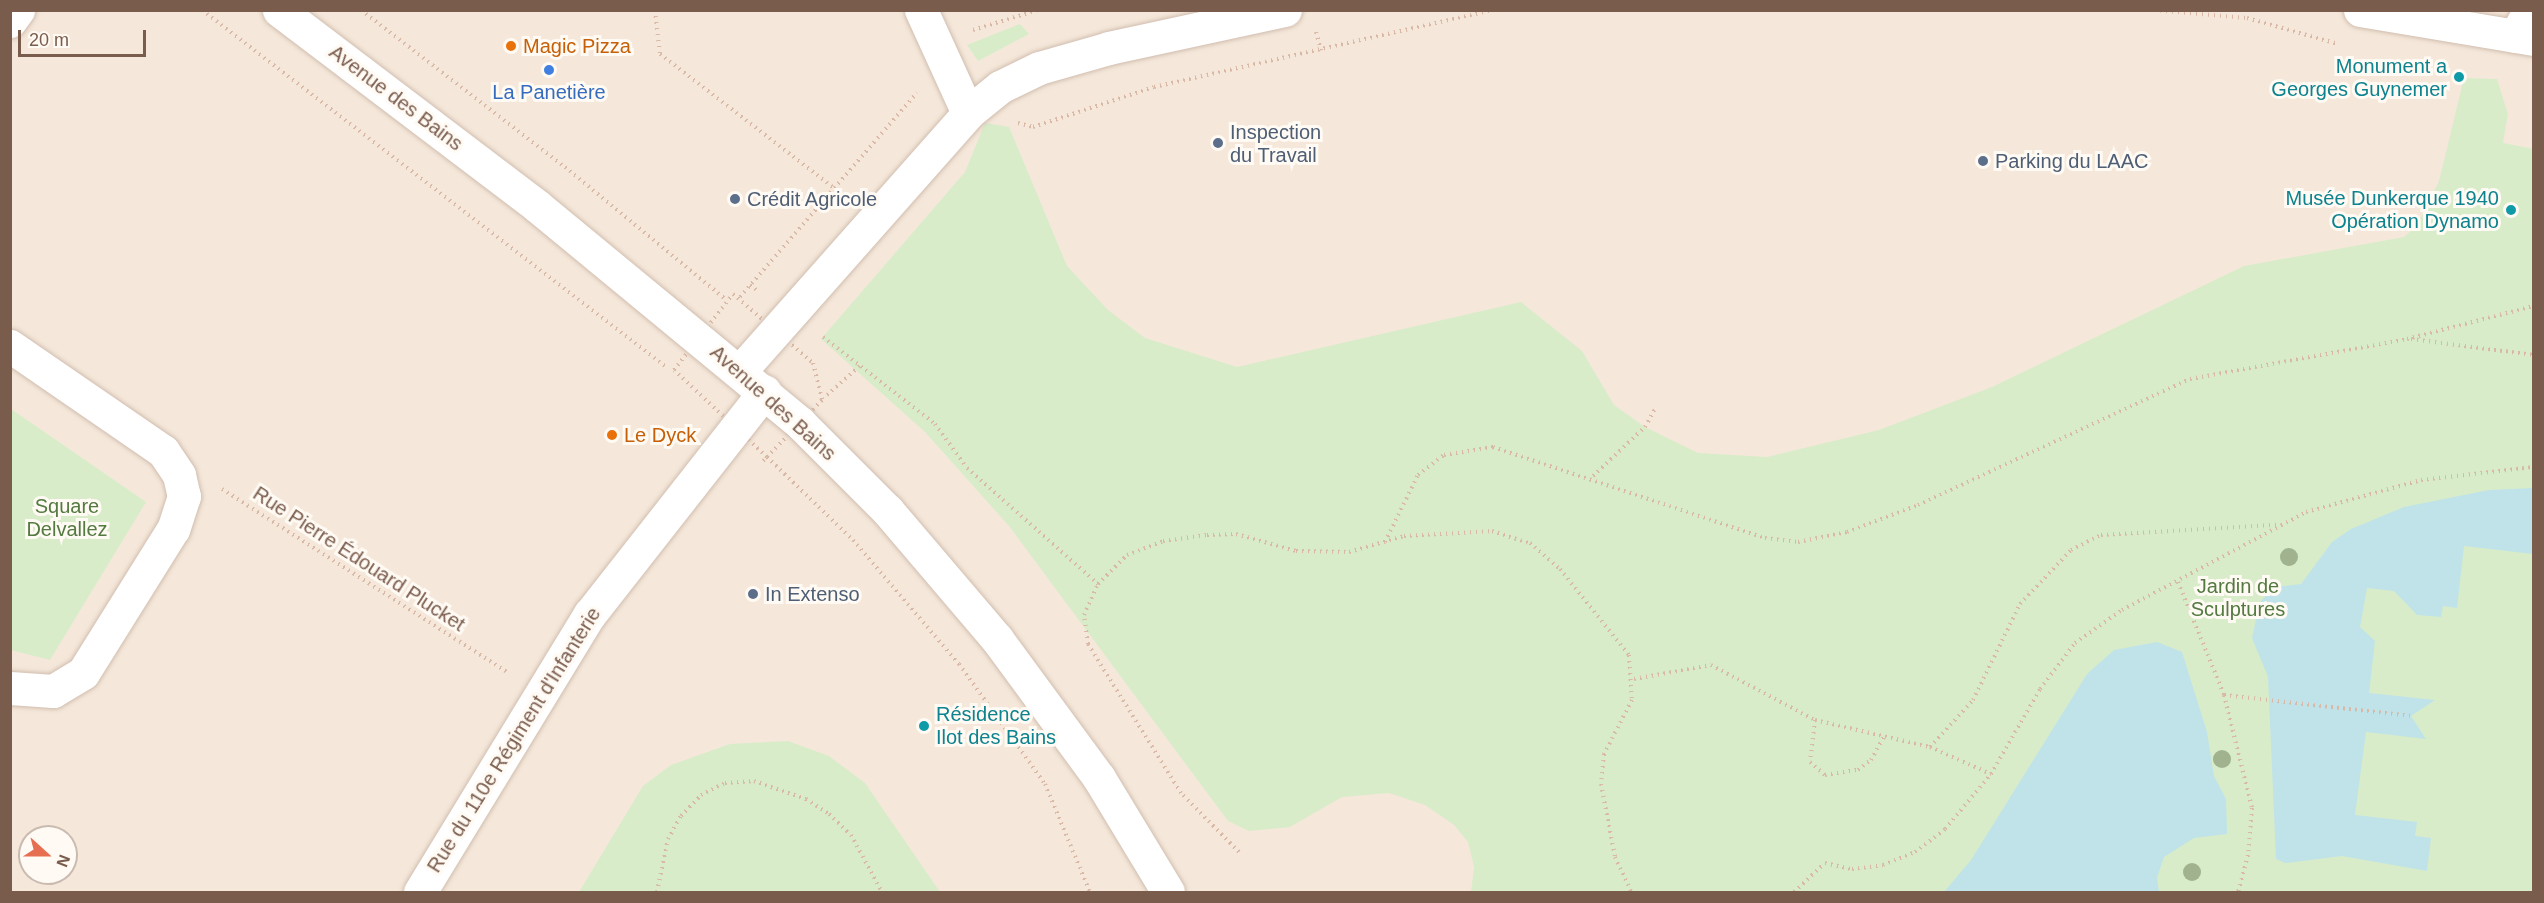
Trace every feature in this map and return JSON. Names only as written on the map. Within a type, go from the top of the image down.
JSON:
[{"type":"street","points":[[10,21],[18,10]]},
{"type":"street","name":"Avenue des Bains","points":[[279,10],[483,164],[753,381],[888,511],[997,639],[1092,769],[1168,892]]},
{"type":"street","points":[[921,10],[968,113]]},
{"type":"street","name":"Rue du 110e Régiment d'Infanterie","points":[[420,892],[540,692],[590,614],[753,381],[790,313],[968,113],[1000,87],[1039,68],[1285,10]]},
{"type":"street","points":[[2360,10],[2526,28]]},
{"type":"street","points":[[10,346],[163,451],[179,475],[184,496],[173,529],[83,673],[53,691],[10,688]]},
{"type":"path","points":[[202,10],[674,370]]},
{"type":"path","points":[[361,10],[565,166],[725,299]]},
{"type":"path","points":[[655,10],[660,54],[835,189]]},
{"type":"path","points":[[740,297],[901,114],[942,57],[973,30],[1038,10]]},
{"type":"path","points":[[1033,127],[1154,87],[1493,10]]},
{"type":"path","points":[[1385,542],[1418,475],[1467,447],[1493,447],[1593,476],[1725,527],[1798,542],[1875,524],[2190,379],[2407,339],[2534,306]]},
{"type":"path","points":[[790,313],[862,364],[935,424],[967,468],[1098,584]]},
{"type":"path","points":[[2407,339],[2511,349],[2534,355]]},
{"type":"path","points":[[822,400],[862,364]]},
{"type":"path","points":[[1593,476],[1645,427],[1656,407]]},
{"type":"path","points":[[767,457],[867,556],[959,664],[1045,784],[1090,892]]},
{"type":"path","points":[[1794,892],[1825,863],[1852,869],[1883,865],[1915,852],[1945,829],[1991,774],[2040,689],[2075,643],[2122,610],[2178,582],[2280,525],[2390,487],[2484,469],[2534,467]]},
{"type":"path","name":"Rue Pierre Édouard Plucket","points":[[213,483],[540,692]]},
{"type":"path","points":[[1930,747],[1973,699],[2020,604],[2071,550],[2101,535],[2280,525]]},
{"type":"path","points":[[1239,852],[1181,794],[1088,644],[1084,615],[1098,584],[1127,555],[1163,541],[1236,534],[1296,551],[1349,552],[1385,542],[1492,531],[1530,543],[1605,622],[1629,655],[1634,679],[1632,700],[1604,754],[1601,784],[1615,857],[1631,892]]},
{"type":"path","points":[[2178,582],[2224,694],[2252,808],[2248,855],[2238,892]]},
{"type":"path","points":[[1634,679],[1711,665],[1815,720],[1930,747],[1991,774]]},
{"type":"path","points":[[2224,694],[2410,716]]},
{"type":"path","points":[[1815,720],[1810,762],[1825,775],[1858,770],[1871,760],[1884,737]]},
{"type":"path","points":[[657,892],[668,839],[681,816],[701,795],[725,783],[754,781],[806,799],[829,814],[851,835],[882,892]]},
{"type":"shaded area","points":[[10,11],[2533,11],[2533,892],[11,892]]},
{"type":"green space","points":[[1020,24],[1029,34],[978,61],[967,45]]},
{"type":"green space","name":"Jardin de Sculptures","points":[[2464,78],[2497,79],[2508,114],[2503,143],[2534,149],[2533,892],[1471,892],[1474,867],[1468,842],[1454,825],[1425,805],[1389,793],[1342,797],[1290,827],[1249,831],[1228,821],[1009,526],[925,432],[821,339],[965,172],[985,123],[1009,127],[1067,266],[1108,310],[1145,338],[1237,367],[1521,302],[1582,351],[1614,405],[1645,427],[1698,453],[1767,457],[1879,430],[1992,387],[2244,266],[2404,237],[2418,224],[2439,181]]},
{"type":"green space","name":"Square Delvallez","points":[[11,409],[146,502],[50,660],[11,650]]},
{"type":"green space","points":[[788,741],[829,756],[865,783],[940,892],[579,892],[643,786],[671,765],[730,744]]},
{"type":"water","points":[[2533,488],[2533,554],[2464,546],[2457,608],[2443,606],[2441,617],[2417,615],[2394,591],[2367,588],[2360,627],[2375,641],[2369,693],[2435,700],[2411,716],[2426,739],[2366,732],[2355,815],[2417,822],[2415,836],[2431,838],[2427,871],[2342,856],[2285,863],[2276,859],[2268,677],[2252,638],[2260,602],[2274,587],[2301,584],[2332,542],[2351,529],[2404,507],[2489,490]]},
{"type":"water","points":[[2157,642],[2182,652],[2207,732],[2214,776],[2226,799],[2227,834],[2194,838],[2164,857],[2157,878],[2159,892],[1944,892],[1971,860],[2087,674],[2114,650]]},
{"type":"place","name":"Magic Pizza","points":[[511,46]]},
{"type":"place","name":"La Panetière","points":[[549,70]]},
{"type":"place","name":"Monument a Georges Guynemer","points":[[2459,77]]},
{"type":"place","name":"Inspection du Travail","points":[[1218,143]]},
{"type":"place","name":"Parking du LAAC","points":[[1983,161]]},
{"type":"place","name":"Crédit Agricole","points":[[735,199]]},
{"type":"place","name":"Musée Dunkerque 1940 Opération Dynamo","points":[[2511,210]]},
{"type":"place","name":"Le Dyck","points":[[612,435]]},
{"type":"place","name":"In Extenso","points":[[753,594]]},
{"type":"place","name":"Résidence Ilot des Bains","points":[[924,726]]}]
